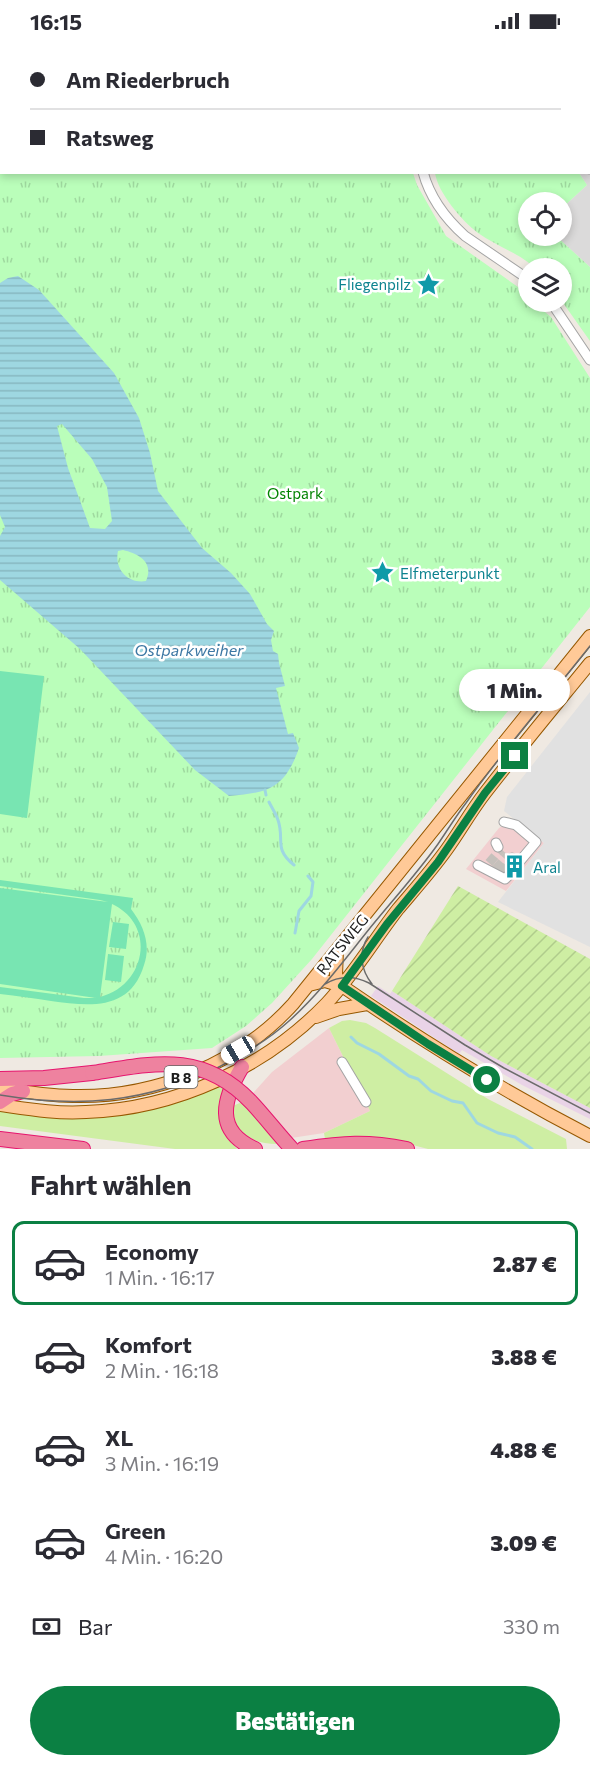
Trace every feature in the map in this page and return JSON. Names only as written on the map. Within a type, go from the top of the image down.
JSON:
[{"type":"highway","points":[[0,1079],[34,1079],[92,1073],[152,1063],[177,1064],[203,1070],[223,1080],[247,1098],[292,1149]]},
{"type":"highway","points":[[242,1067],[227,1095],[226,1117],[232,1133],[255,1149]]},
{"type":"highway","points":[[0,1104],[12,1094],[24,1091]]},
{"type":"highway","points":[[0,1138],[83,1149]]},
{"type":"highway","points":[[303,1149],[349,1142],[366,1142],[407,1149]]},
{"type":"main road","name":"RATSWEG","points":[[0,1088],[76,1096],[110,1094],[158,1085],[196,1072],[224,1058],[263,1033],[284,1014],[309,985],[590,636]]},
{"type":"main road","name":"RATSWEG","points":[[0,1104],[65,1113],[126,1108],[180,1095],[242,1067],[312,1018],[342,986],[387,924],[438,862],[485,793],[590,663]]},
{"type":"main road","points":[[337,951],[336,975],[342,986]]},
{"type":"main road","points":[[309,985],[325,981],[342,986],[504,1090],[590,1136]]},
{"type":"main road","points":[[312,1018],[339,1009],[368,1004]]},
{"type":"street","points":[[424,174],[436,202],[456,228],[465,237],[518,272]]},
{"type":"street","points":[[558,312],[590,360]]},
{"type":"street","points":[[504,822],[516,825],[536,842],[514,860]]},
{"type":"street","points":[[342,1062],[366,1102]]},
{"type":"shaded area","points":[[580,174],[590,174],[590,267],[567,246],[572,246],[572,199],[587,185]]},
{"type":"shaded area","points":[[590,692],[590,947],[498,902],[544,843],[504,811],[507,797]]},
{"type":"shaded area","points":[[514,819],[544,843],[506,891],[466,869],[499,828]]},
{"type":"shaded area","points":[[378,986],[390,994],[392,991],[491,1056],[590,1108],[590,1119],[522,1085],[462,1050],[459,1054],[371,996]]},
{"type":"shaded area","points":[[329,1028],[370,1111],[324,1133],[291,1138],[253,1093],[272,1072]]},
{"type":"green space","name":"Ostpark","points":[[0,174],[413,174],[417,185],[446,236],[518,287],[518,312],[545,312],[551,317],[590,378],[590,607],[312,959],[272,1003],[246,1026],[212,1048],[99,1056],[0,1058]]},
{"type":"green space","points":[[435,174],[580,174],[587,185],[572,199],[572,192],[518,192],[518,246],[567,246],[590,267],[590,341],[569,312],[572,312],[572,258],[522,258],[478,233],[452,206],[441,189]]},
{"type":"green space","points":[[0,671],[44,676],[27,818],[0,814]]},
{"type":"green space","points":[[0,880],[133,898],[131,909],[143,929],[147,950],[138,980],[129,991],[118,998],[93,1004],[65,1003],[0,994],[0,987],[96,998],[0,984],[0,888],[108,902],[0,886]],"holes":[[[112,904],[126,914],[136,926],[140,939],[140,954],[136,968],[128,980],[116,990],[100,997]]]},
{"type":"green space","points":[[458,886],[590,959],[590,1108],[491,1056],[392,991]]},
{"type":"green space","points":[[113,922],[129,924],[126,949],[109,947]]},
{"type":"green space","points":[[108,954],[124,956],[121,982],[105,980]]},
{"type":"green space","points":[[342,1021],[366,1023],[488,1099],[566,1139],[567,1149],[428,1149],[370,1137],[325,1139],[324,1133],[370,1111],[329,1028]]},
{"type":"green space","points":[[219,1084],[224,1087],[219,1106],[221,1121],[237,1149],[175,1149],[0,1126],[0,1109],[67,1117],[107,1116],[150,1107]]},
{"type":"green space","points":[[242,1102],[277,1144],[252,1139],[240,1129],[236,1123],[233,1106]]},
{"type":"water","name":"Ostparkweiher","points":[[18,276],[39,290],[114,373],[139,418],[150,453],[158,491],[202,548],[231,573],[250,594],[267,624],[274,631],[271,640],[273,651],[278,654],[285,686],[276,688],[288,734],[293,733],[299,748],[288,772],[274,786],[255,793],[229,796],[195,770],[80,649],[0,580],[0,536],[5,527],[0,515],[0,283]],"holes":[[[62,424],[92,459],[107,487],[112,521],[105,529],[90,528],[68,468],[57,426]],[[123,550],[135,554],[147,564],[146,581],[128,578],[120,569],[118,551]]]},
{"type":"waterway","points":[[265,790],[266,795]]},
{"type":"waterway","points":[[269,802],[280,827],[282,849],[294,865]]},
{"type":"waterway","points":[[295,933],[299,911],[311,896],[313,882],[308,876]]},
{"type":"waterway","points":[[351,1037],[409,1076],[418,1079],[431,1091],[452,1101],[463,1103],[477,1123],[498,1133],[515,1137],[532,1149]]},
{"type":"tunnel","points":[[489,863],[501,849]]},
{"type":"tunnel","points":[[496,869],[508,855]]},
{"type":"tunnel","points":[[510,874],[520,861]]},
{"type":"tunnel","points":[[501,873],[511,862]]},
{"type":"tram line","points":[[0,1095],[57,1101],[111,1100],[137,1095],[190,1080],[245,1053],[272,1035],[320,990],[412,878],[496,763],[590,646]]},
{"type":"tram line","points":[[368,937],[363,949],[362,961],[365,973],[372,984]]},
{"type":"tram line","points":[[325,984],[336,979],[347,978],[369,983],[504,1068],[590,1113]]},
{"type":"place","name":"Fliegenpilz","points":[[429,284]]},
{"type":"place","name":"Elfmeterpunkt","points":[[382,573]]},
{"type":"place","name":"Aral","points":[[515,867]]},
{"type":"route","points":[[487,1080],[428,1044],[342,986],[387,924],[438,862],[485,793],[515,756]]}]
